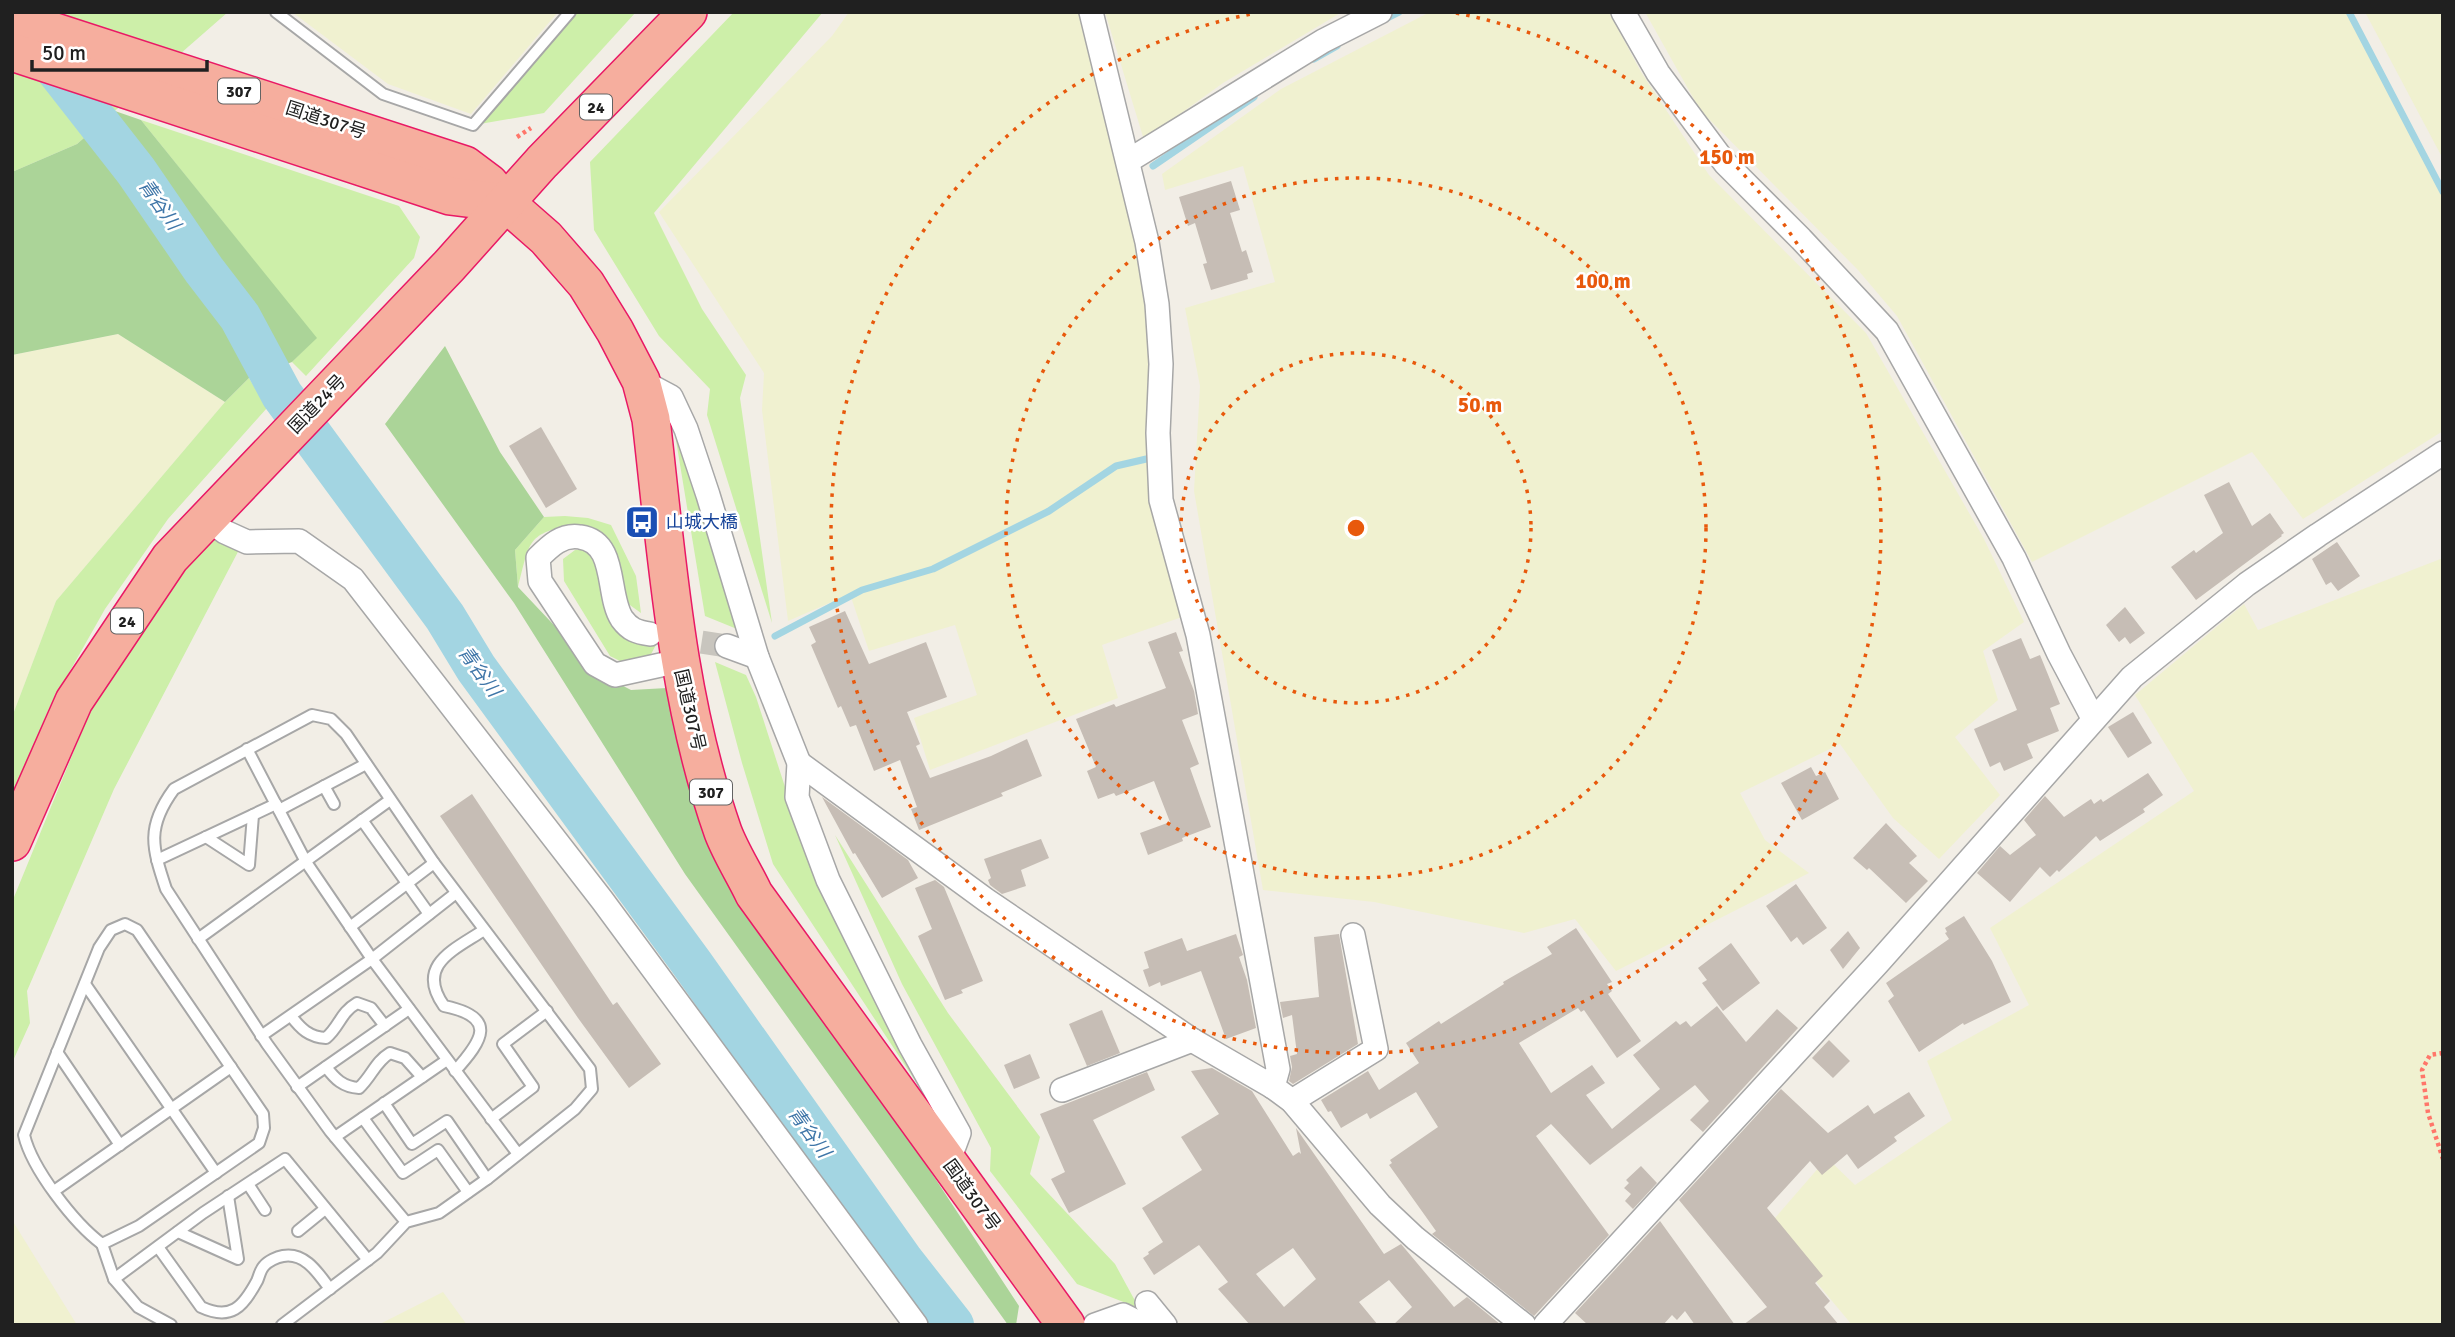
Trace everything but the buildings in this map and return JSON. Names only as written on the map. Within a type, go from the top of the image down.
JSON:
[{"type":"highway","name":"国道24号","points":[[12,842],[74,701],[170,558],[542,162],[688,12]]},
{"type":"highway","name":"国道307号","points":[[12,18],[458,180],[506,203],[545,238],[586,284],[641,381],[651,419],[679,661],[698,749],[724,834],[754,894],[1066,1325]]},
{"type":"highway","name":"国道307号","points":[[12,52],[458,180]]},
{"type":"street","points":[[1091,12],[1147,242],[1157,304],[1161,365],[1158,433],[1161,500],[1198,635],[1278,1069],[1273,1087]]},
{"type":"street","points":[[1128,161],[1323,41],[1380,12]]},
{"type":"street","points":[[1623,12],[1658,73],[1725,163],[1887,331],[2014,558],[2059,654],[2093,718]]},
{"type":"street","points":[[641,381],[671,397],[686,429],[757,657],[799,764],[797,797],[828,880],[910,1045],[959,1133],[951,1152],[950,1165]]},
{"type":"street","points":[[1545,1325],[1878,963],[2132,677],[2247,584],[2318,534],[2443,453]]},
{"type":"street","points":[[205,518],[225,532],[247,542],[299,541],[352,579],[602,900],[916,1325]]},
{"type":"street","points":[[650,634],[634,631],[621,618],[605,554],[590,538],[572,535],[552,543],[538,558],[540,581],[595,664],[615,675],[679,661]]},
{"type":"street","points":[[727,646],[757,657]]},
{"type":"street","points":[[799,764],[986,900],[1192,1040],[1292,1101],[1380,1205],[1415,1238],[1524,1325]]},
{"type":"street","points":[[1292,1101],[1376,1049],[1353,935]]},
{"type":"street","points":[[1062,1090],[1192,1040]]},
{"type":"street","points":[[1095,1325],[1123,1315],[1145,1314],[1165,1325]]},
{"type":"lane","points":[[276,12],[383,94],[473,125],[570,12]]},
{"type":"lane","points":[[282,1325],[368,1260],[406,1223],[439,1213],[487,1179],[575,1109],[592,1089],[590,1069],[433,863],[346,734],[331,719],[312,715],[174,789],[160,808],[153,841],[166,889],[261,1036],[335,1136],[406,1223]]},
{"type":"lane","points":[[247,749],[306,862],[372,959],[518,1154]]},
{"type":"lane","points":[[157,860],[253,815],[324,786],[366,764]]},
{"type":"lane","points":[[324,786],[334,804]]},
{"type":"lane","points":[[198,939],[390,800]]},
{"type":"lane","points":[[206,837],[249,864],[253,815]]},
{"type":"lane","points":[[362,821],[429,914]]},
{"type":"lane","points":[[350,927],[408,885],[433,863]]},
{"type":"lane","points":[[261,1036],[372,959],[456,893]]},
{"type":"lane","points":[[102,1244],[139,1226],[259,1143],[264,1128],[263,1114],[231,1066],[136,930],[125,924],[111,930],[99,948],[24,1135],[28,1150],[54,1191],[85,1231],[102,1244],[114,1279],[138,1307],[171,1325]]},
{"type":"lane","points":[[455,1070],[477,1047],[480,1036],[478,1020],[468,1012],[444,1006],[435,993],[433,975],[439,961],[484,930]]},
{"type":"lane","points":[[85,984],[216,1173]]},
{"type":"lane","points":[[291,1016],[302,1029],[316,1037],[326,1038],[336,1029],[343,1013],[357,1003],[371,1008],[385,1026]]},
{"type":"lane","points":[[298,1087],[409,1009]]},
{"type":"lane","points":[[491,1119],[533,1087],[503,1044],[547,1011]]},
{"type":"lane","points":[[58,1052],[120,1145]]},
{"type":"lane","points":[[326,1067],[335,1079],[349,1087],[359,1088],[370,1079],[376,1063],[390,1053],[404,1058],[422,1077]]},
{"type":"lane","points":[[335,1136],[447,1060]]},
{"type":"lane","points":[[54,1191],[231,1066]]},
{"type":"lane","points":[[384,1103],[412,1144],[447,1121],[487,1179]]},
{"type":"lane","points":[[363,1118],[403,1173],[438,1150],[468,1192]]},
{"type":"lane","points":[[114,1279],[178,1231],[285,1159],[368,1260]]},
{"type":"lane","points":[[248,1184],[265,1210]]},
{"type":"lane","points":[[178,1231],[238,1259],[228,1196]]},
{"type":"lane","points":[[298,1231],[326,1209]]},
{"type":"lane","points":[[158,1247],[201,1307],[211,1312],[233,1312],[242,1304],[264,1266],[276,1258],[292,1254],[311,1264],[330,1289]]},
{"type":"path","points":[[2443,1053],[2430,1055],[2422,1070],[2428,1112],[2443,1159]]},
{"type":"green space","points":[[12,12],[228,12],[77,144],[12,172]]},
{"type":"green space","points":[[292,12],[558,12],[471,114],[388,84]]},
{"type":"green space","points":[[578,12],[636,12],[544,113],[480,124]]},
{"type":"green space","points":[[734,12],[823,12],[654,213],[702,309],[746,375],[740,398],[772,623],[707,415],[710,389],[659,336],[594,230],[590,162]]},
{"type":"green space","points":[[849,12],[1085,12],[1150,302],[1182,617],[1102,645],[1118,698],[930,770],[914,718],[977,695],[955,625],[869,651],[850,594],[788,621],[762,410],[764,373],[659,212],[832,36]]},
{"type":"green space","points":[[1105,12],[1342,12],[1223,83],[1144,140]]},
{"type":"green space","points":[[1430,12],[1609,12],[1641,72],[1709,175],[1866,333],[1984,539],[2024,622],[1983,651],[1998,700],[1955,737],[2000,795],[1939,859],[1893,818],[1840,744],[1740,793],[1765,840],[1809,873],[1616,971],[1575,919],[1524,933],[1374,902],[1263,890],[1194,491],[1200,386],[1185,308],[1275,282],[1243,166],[1165,190],[1162,174],[1281,89]]},
{"type":"green space","points":[[1645,12],[2347,12],[2443,189],[2443,431],[2303,519],[2252,452],[2032,562],[1897,316],[1858,270],[1700,110]]},
{"type":"green space","points":[[2365,12],[2443,12],[2443,159]]},
{"type":"green space","points":[[115,111],[141,120],[317,338],[292,362],[249,378],[225,402],[118,334],[12,355],[12,172],[77,144]]},
{"type":"green space","points":[[141,120],[399,206],[420,237],[414,258],[306,376],[292,362],[316,338]]},
{"type":"green space","points":[[118,334],[225,402],[56,601],[12,717],[12,355]]},
{"type":"green space","points":[[445,346],[500,452],[544,517],[515,550],[518,587],[600,674],[631,690],[667,688],[829,1017],[1019,1306],[1016,1325],[1008,1325],[685,874],[514,603],[385,424]]},
{"type":"green space","points":[[249,378],[267,408],[168,519],[105,609],[49,708],[12,799],[12,717],[56,601],[225,402]]},
{"type":"green space","points":[[673,422],[737,629],[705,616]]},
{"type":"green space","points":[[544,517],[588,518],[611,525],[636,576],[641,613],[627,603],[610,552],[577,525],[548,531],[533,542],[528,549],[518,587],[515,550]]},
{"type":"green space","points":[[209,530],[241,546],[114,789],[27,991],[30,1023],[12,1063],[12,902],[94,702]]},
{"type":"green space","points":[[575,550],[592,550],[624,627],[657,643],[650,656],[630,666],[610,656],[564,581],[563,559]]},
{"type":"green space","points":[[2443,558],[2443,1325],[1852,1325],[1769,1225],[1827,1158],[1855,1185],[1952,1120],[1927,1061],[2029,1005],[1990,928],[2194,791],[2135,695],[2244,604],[2258,630]]},
{"type":"green space","points":[[715,662],[746,675],[756,697],[815,880],[931,1105],[773,864]]},
{"type":"green space","points":[[835,835],[948,1013],[1040,1137],[1030,1174],[1115,1264],[1139,1308],[1077,1284],[990,1171],[991,1148],[902,984]]},
{"type":"green space","points":[[12,1220],[77,1325],[12,1325]]},
{"type":"green space","points":[[443,1292],[467,1325],[378,1325]]},
{"type":"waterway","points":[[1381,21],[1399,12]]},
{"type":"waterway","points":[[2349,12],[2443,192]]},
{"type":"waterway","points":[[1314,59],[1337,46]]},
{"type":"waterway","name":"青谷川","points":[[39,47],[136,171],[240,317],[282,395],[445,617],[476,668],[693,965],[902,1260],[953,1325]]},
{"type":"waterway","points":[[1153,166],[1254,97]]},
{"type":"waterway","points":[[775,636],[862,590],[933,569],[1049,511],[1116,466],[1155,457]]},
{"type":"tunnel","points":[[668,637],[727,646]]},
{"type":"place","name":"山城大橋","points":[[642,522]]}]
